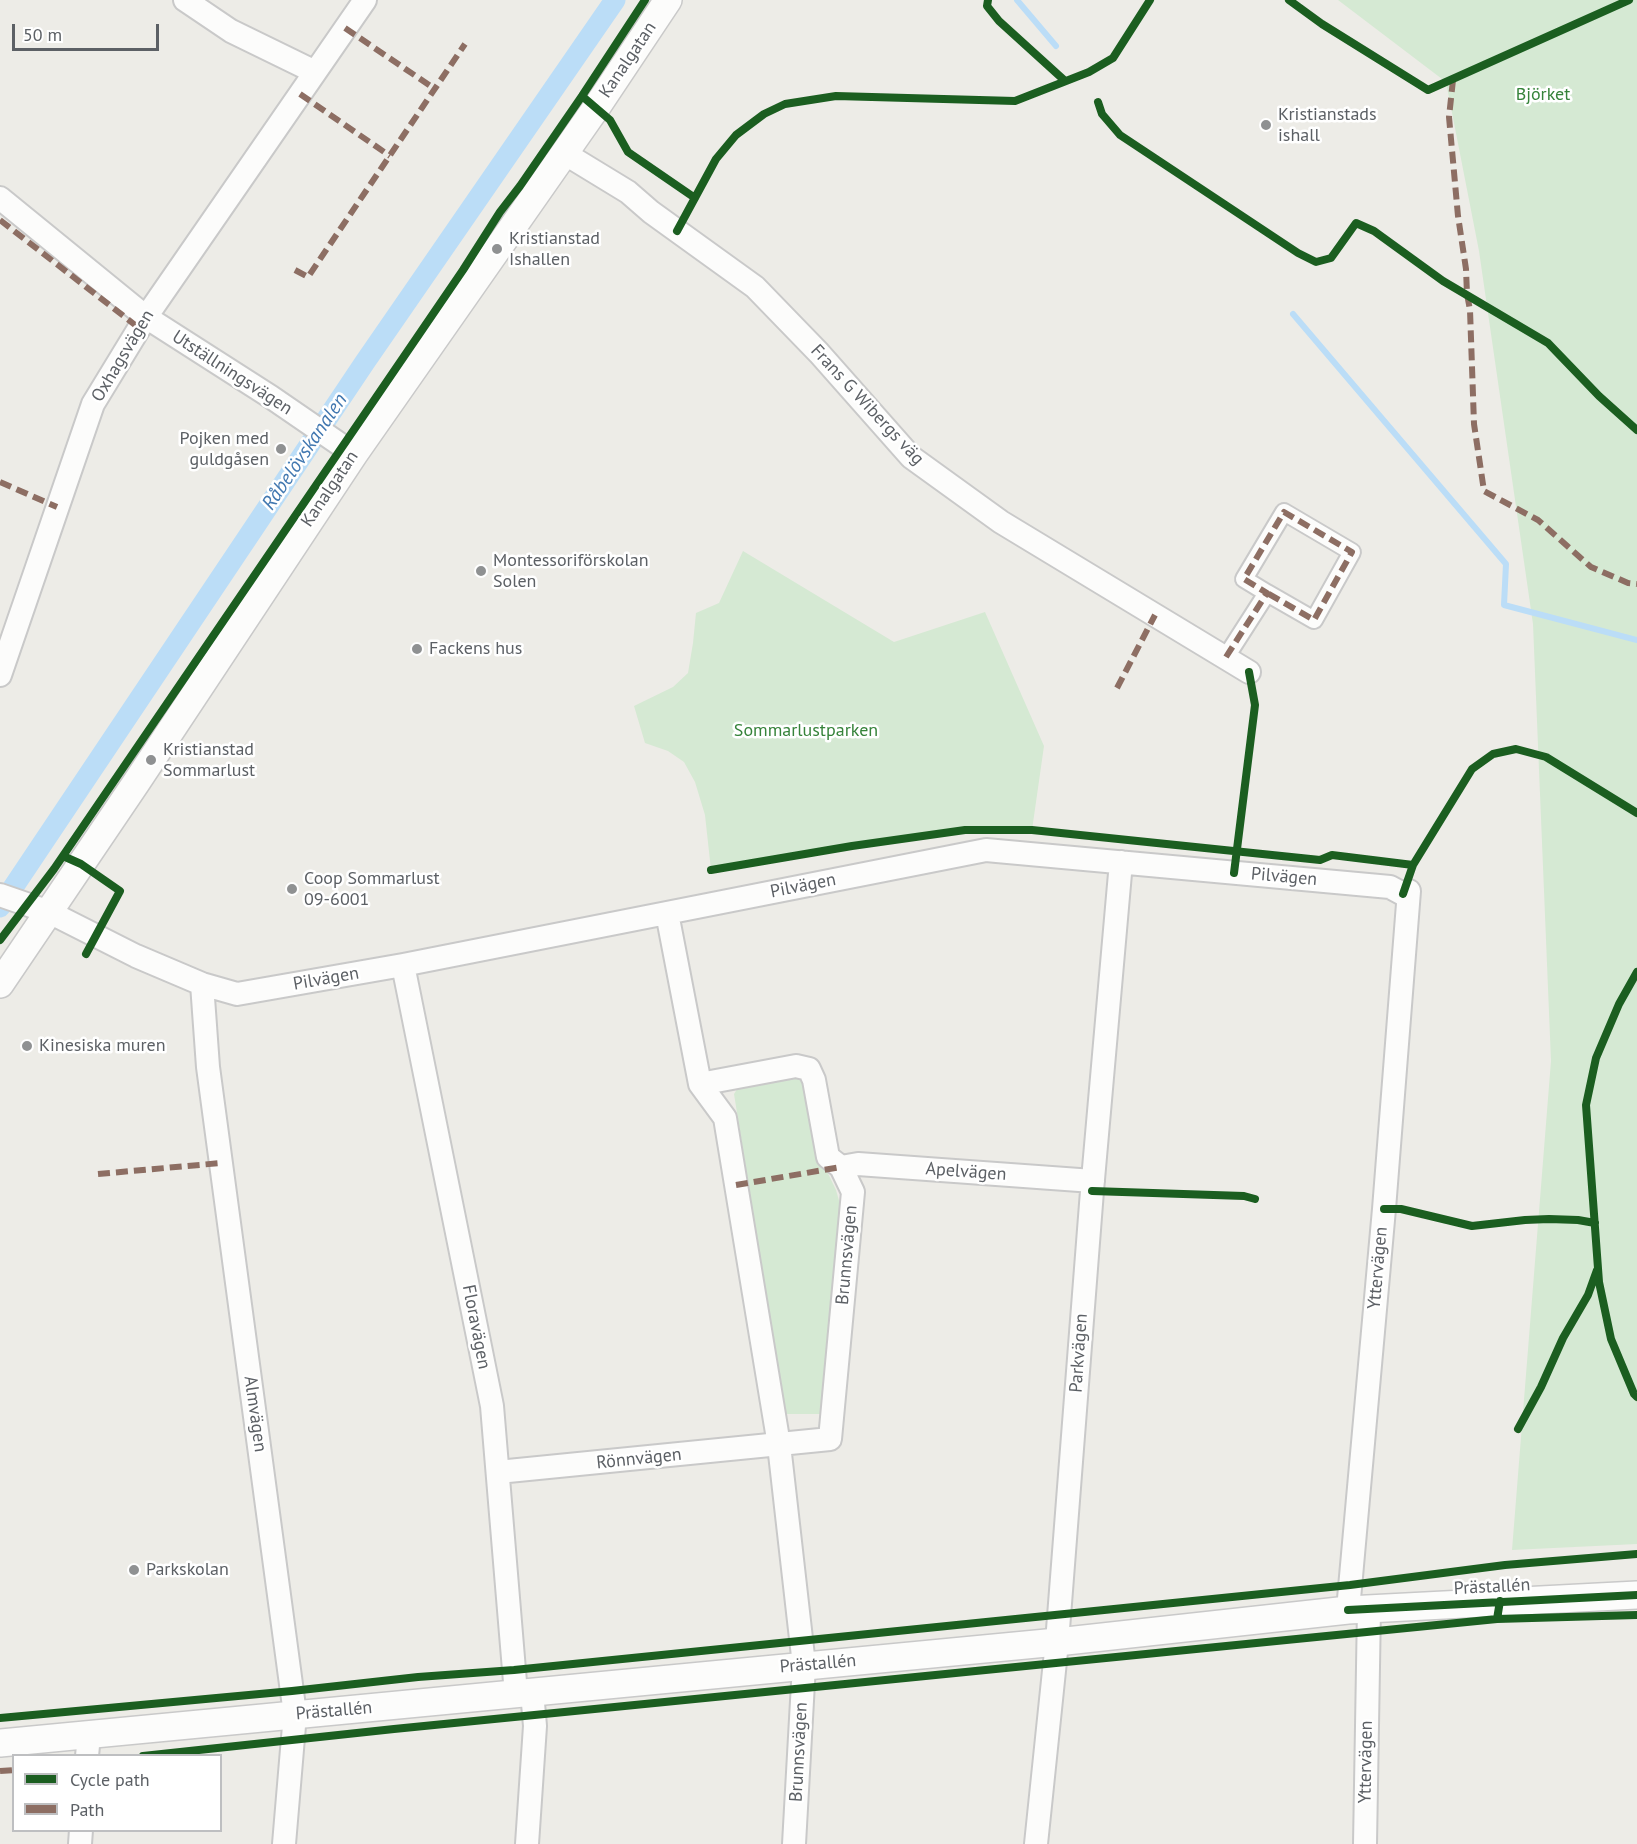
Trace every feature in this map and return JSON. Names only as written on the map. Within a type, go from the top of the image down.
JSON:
[{"type":"street","points":[[185,0],[231,31],[315,72]]},
{"type":"street","name":"Oxhagsvägen","points":[[0,675],[93,404],[146,317],[365,0]]},
{"type":"street","name":"Kanalgatan","points":[[0,984],[354,454],[668,0]]},
{"type":"street","name":"Frans G Wibergs väg","points":[[564,153],[628,192],[651,213],[755,287],[819,353],[911,457],[1001,522],[1249,672]]},
{"type":"street","name":"Utställningsvägen","points":[[0,198],[146,317],[354,454]]},
{"type":"street","points":[[1284,512],[1352,552],[1314,620],[1267,593],[1245,579],[1284,512]]},
{"type":"street","points":[[1226,657],[1267,593]]},
{"type":"street","name":"Pilvägen","points":[[8,897],[49,912],[136,956],[202,984],[237,994],[403,965],[986,850],[1390,887],[1402,894],[1409,891]]},
{"type":"street","name":"Parkvägen","points":[[1036,1844],[1057,1642],[1093,1181],[1121,862]]},
{"type":"street","name":"Yttervägen","points":[[1365,1844],[1358,1609],[1384,1209],[1409,891]]},
{"type":"street","name":"Brunnsvägen","points":[[667,913],[700,1084],[725,1118],[779,1445],[804,1665],[794,1844]]},
{"type":"street","name":"Floravägen","points":[[403,965],[492,1406],[524,1693],[535,1726],[527,1844]]},
{"type":"street","name":"Almvägen","points":[[202,984],[208,1067],[295,1714],[284,1844]]},
{"type":"street","name":"Brunnsvägen","points":[[700,1084],[796,1066],[808,1069],[814,1080],[828,1157],[841,1167],[853,1192],[830,1439],[779,1445]]},
{"type":"street","name":"Apelvägen","points":[[841,1167],[858,1164],[1093,1181]]},
{"type":"street","name":"Rönnvägen","points":[[498,1472],[779,1445]]},
{"type":"street","name":"Prästallén","points":[[0,1743],[88,1745],[295,1714],[1057,1642],[1358,1609],[1637,1595]]},
{"type":"green space","name":"Björket","points":[[1338,0],[1637,0],[1637,1544],[1512,1550],[1551,1061],[1533,624],[1479,251],[1446,82]]},
{"type":"green space","name":"Sommarlustparken","points":[[743,551],[894,642],[985,612],[1044,746],[1032,830],[965,830],[711,870],[705,815],[695,782],[684,762],[668,751],[645,743],[634,706],[673,687],[688,673],[696,613],[719,603]]},
{"type":"green space","points":[[795,1076],[806,1079],[821,1159],[836,1190],[842,1211],[823,1414],[785,1414],[734,1094],[739,1086]]},
{"type":"waterway","name":"Råbelövskanalen","points":[[0,907],[365,362],[615,0]]},
{"type":"waterway","points":[[1017,0],[1056,46]]},
{"type":"waterway","points":[[1293,314],[1506,564],[1504,605],[1637,640]]},
{"type":"marked path","points":[[345,28],[435,89]]},
{"type":"marked path","points":[[295,270],[308,277],[465,44]]},
{"type":"marked path","points":[[1453,80],[1449,117],[1470,310],[1474,424],[1484,491],[1538,520],[1591,567],[1628,583],[1637,584]]},
{"type":"marked path","points":[[300,94],[390,156]]},
{"type":"marked path","points":[[0,220],[139,328]]},
{"type":"marked path","points":[[0,482],[57,507]]},
{"type":"marked path","points":[[1226,657],[1267,593],[1244,579],[1284,512],[1352,552],[1314,620],[1267,593]]},
{"type":"marked path","points":[[1117,688],[1155,615]]},
{"type":"marked path","points":[[98,1174],[221,1163]]},
{"type":"marked path","points":[[736,1185],[841,1167]]},
{"type":"marked path","points":[[0,1771],[12,1770]]},
{"type":"cycle path","points":[[0,940],[54,869],[463,270],[500,212],[582,96],[645,0]]},
{"type":"cycle path","points":[[988,0],[987,6],[999,21],[1064,80]]},
{"type":"cycle path","points":[[677,231],[716,159],[736,135],[764,114],[785,104],[836,96],[1015,101],[1089,72],[1113,58],[1150,0]]},
{"type":"cycle path","points":[[1289,0],[1322,24],[1428,90],[1629,0]]},
{"type":"cycle path","points":[[582,96],[610,120],[628,152],[695,198]]},
{"type":"cycle path","points":[[1098,102],[1102,114],[1120,135],[1298,253],[1316,262],[1331,258],[1356,223],[1374,231],[1443,281],[1548,343],[1599,396],[1637,430]]},
{"type":"cycle path","points":[[1234,873],[1255,705],[1249,672]]},
{"type":"cycle path","points":[[1403,894],[1413,865],[1472,769],[1493,754],[1516,749],[1546,757],[1637,813]]},
{"type":"cycle path","points":[[711,870],[965,830],[1032,830],[1320,860],[1332,855],[1413,865]]},
{"type":"cycle path","points":[[63,856],[81,864],[120,891],[86,954]]},
{"type":"cycle path","points":[[1637,972],[1619,1004],[1596,1058],[1586,1105],[1599,1282],[1611,1339],[1637,1397]]},
{"type":"cycle path","points":[[1092,1191],[1244,1196],[1255,1199]]},
{"type":"cycle path","points":[[1384,1209],[1401,1209],[1472,1226],[1549,1219],[1595,1223]]},
{"type":"cycle path","points":[[1518,1429],[1541,1387],[1563,1338],[1588,1295],[1597,1270]]},
{"type":"cycle path","points":[[0,1718],[418,1677],[514,1670],[1350,1585],[1505,1565],[1637,1554]]},
{"type":"cycle path","points":[[1348,1610],[1637,1595]]},
{"type":"cycle path","points":[[162,1754],[1497,1619],[1500,1601]]},
{"type":"cycle path","points":[[1497,1619],[1637,1615]]},
{"type":"place","name":"Kristianstads ishall","points":[[1266,125]]},
{"type":"place","name":"Kristianstad Ishallen","points":[[497,249]]},
{"type":"place","name":"Pojken med guldgåsen","points":[[281,449]]},
{"type":"place","name":"Montessoriförskolan Solen","points":[[481,571]]},
{"type":"place","name":"Fackens hus","points":[[417,649]]},
{"type":"place","name":"Kristianstad Sommarlust","points":[[151,760]]},
{"type":"place","name":"Coop Sommarlust 09-6001","points":[[292,889]]},
{"type":"place","name":"Kinesiska muren","points":[[27,1046]]},
{"type":"place","name":"Parkskolan","points":[[134,1570]]}]
